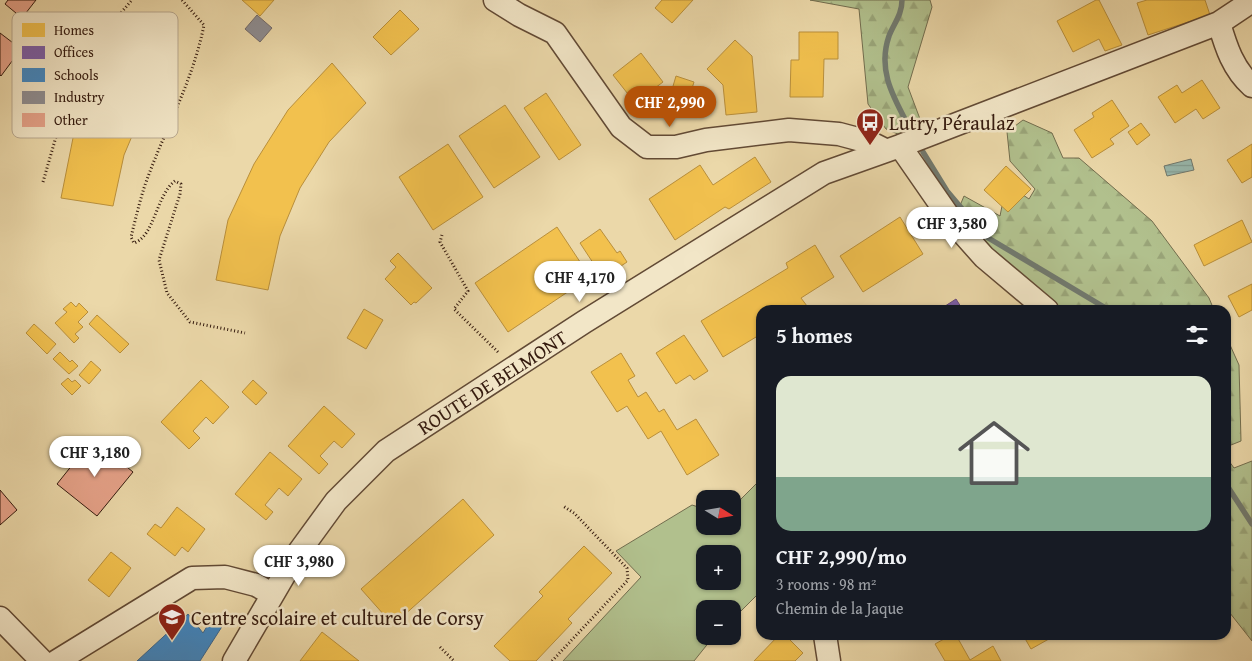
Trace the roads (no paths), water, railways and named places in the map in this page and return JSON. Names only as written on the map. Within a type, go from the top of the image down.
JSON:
[{"type":"street","points":[[495,0],[519,15],[555,33],[621,127],[647,147],[676,147],[706,140],[789,130],[839,134],[893,148],[919,170],[952,221],[984,257],[1041,305]]},
{"type":"street","name":"ROUTE DE BELMONT","points":[[234,661],[293,560],[336,501],[386,451],[824,173],[1219,23],[1252,1]]},
{"type":"street","points":[[1219,23],[1226,49],[1241,76],[1252,86]]},
{"type":"street","points":[[57,661],[192,578],[225,577],[256,585],[272,594]]},
{"type":"street","points":[[0,618],[42,661]]},
{"type":"street","points":[[826,640],[829,661]]},
{"type":"water","points":[[1191,159],[1194,170],[1167,176],[1164,166]]},
{"type":"waterway","points":[[902,0],[899,15],[889,36],[885,59],[891,90],[906,121]]},
{"type":"waterway","points":[[923,152],[947,191],[985,236],[1101,305]]},
{"type":"waterway","points":[[1231,492],[1252,524]]},
{"type":"place","name":"Lutry, Péraulaz","points":[[870,146]]},
{"type":"place","name":"Centre scolaire et culturel de Corsy","points":[[172,641]]}]
